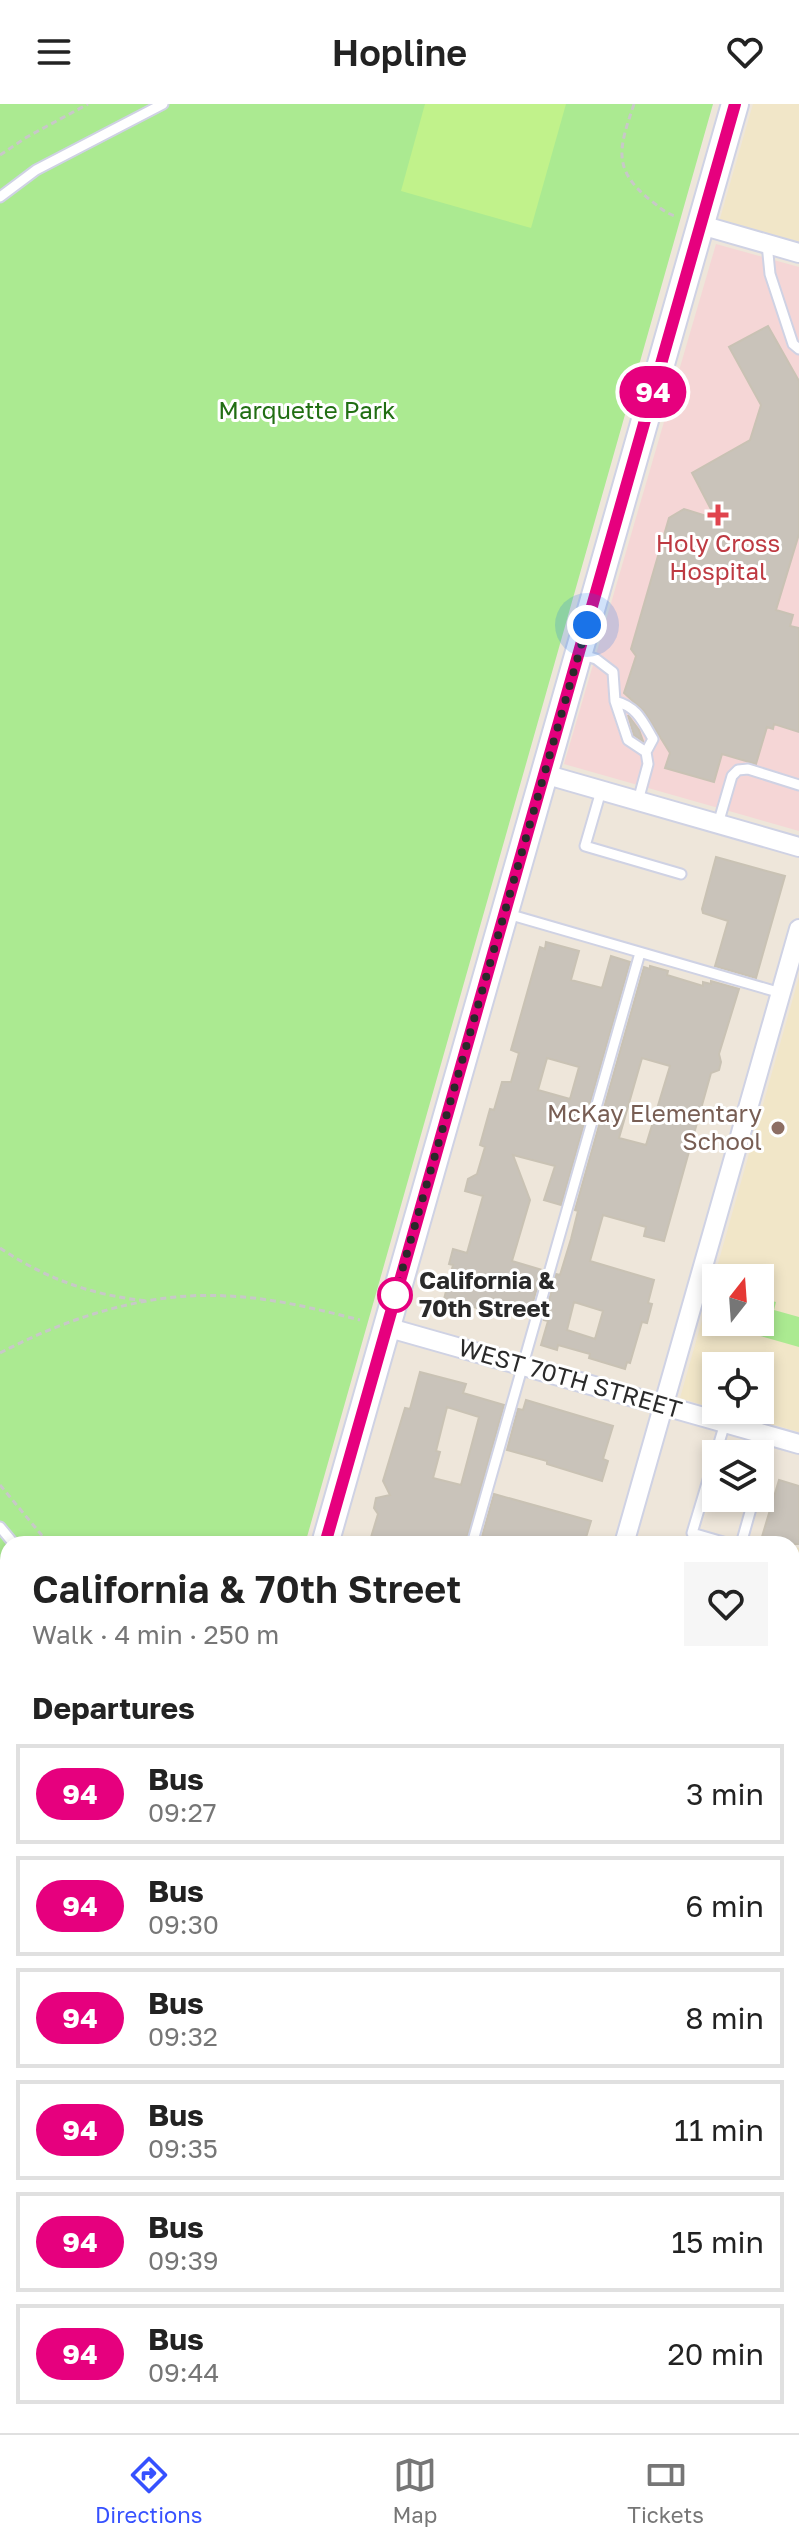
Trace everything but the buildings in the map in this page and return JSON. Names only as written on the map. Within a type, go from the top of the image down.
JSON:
[{"type":"street","points":[[327,1536],[735,104]]},
{"type":"street","points":[[701,225],[799,253]]},
{"type":"street","points":[[544,774],[799,847]]},
{"type":"street","points":[[626,1536],[799,929]]},
{"type":"street","name":"WEST 70TH STREET","points":[[386,1327],[702,1417]]},
{"type":"street","name":"WEST 70TH STREET","points":[[729,1424],[799,1444]]},
{"type":"lane","points":[[0,197],[36,170],[163,104]]},
{"type":"lane","points":[[767,244],[770,274],[793,344],[799,349]]},
{"type":"lane","points":[[578,653],[596,659],[613,672],[615,701],[628,740],[646,752]]},
{"type":"lane","points":[[615,701],[629,705],[653,739],[646,752],[648,764],[638,801]]},
{"type":"lane","points":[[718,824],[732,776],[738,770],[748,769],[799,785]]},
{"type":"lane","points":[[601,791],[585,846],[681,874]]},
{"type":"lane","points":[[504,913],[781,993]]},
{"type":"lane","points":[[474,1536],[640,953]]},
{"type":"lane","points":[[702,1501],[692,1533],[702,1536]]},
{"type":"lane","points":[[743,1536],[750,1512]]},
{"type":"path","points":[[0,155],[88,104]]},
{"type":"path","points":[[634,104],[624,134],[621,164],[640,192],[675,216]]},
{"type":"path","points":[[0,1248],[57,1281],[119,1298],[153,1301]]},
{"type":"path","points":[[0,1353],[67,1323],[109,1309],[153,1301],[225,1295],[260,1298],[360,1320]]},
{"type":"path","points":[[0,1485],[42,1536]]},
{"type":"shaded area","points":[[753,104],[799,104],[799,245],[719,222]]},
{"type":"shaded area","name":"Holy Cross Hospital","points":[[716,244],[799,267],[799,831],[564,764]]},
{"type":"shaded area","name":"McKay Elementary School","points":[[799,977],[799,1432],[771,1424],[774,1424],[774,1352],[702,1352],[702,1405],[680,1398],[702,1320],[702,1336],[774,1336],[774,1264],[718,1264]]},
{"type":"green space","name":"Marquette Park","points":[[0,104],[713,104],[307,1536],[0,1536]]},
{"type":"green space","points":[[425,104],[566,104],[531,228],[401,191]]},
{"type":"green space","points":[[774,1310],[799,1317],[799,1347],[760,1336],[774,1336]]},
{"type":"bus line","name":"94","points":[[327,1536],[735,104]]},
{"type":"place","name":"Holy Cross Hospital","points":[[718,515]]},
{"type":"place","name":"McKay Elementary School","points":[[778,1128]]},
{"type":"place","name":"California & 70th Street","points":[[395,1295]]},
{"type":"route","points":[[395,1295],[393,1302],[587,625]]}]
